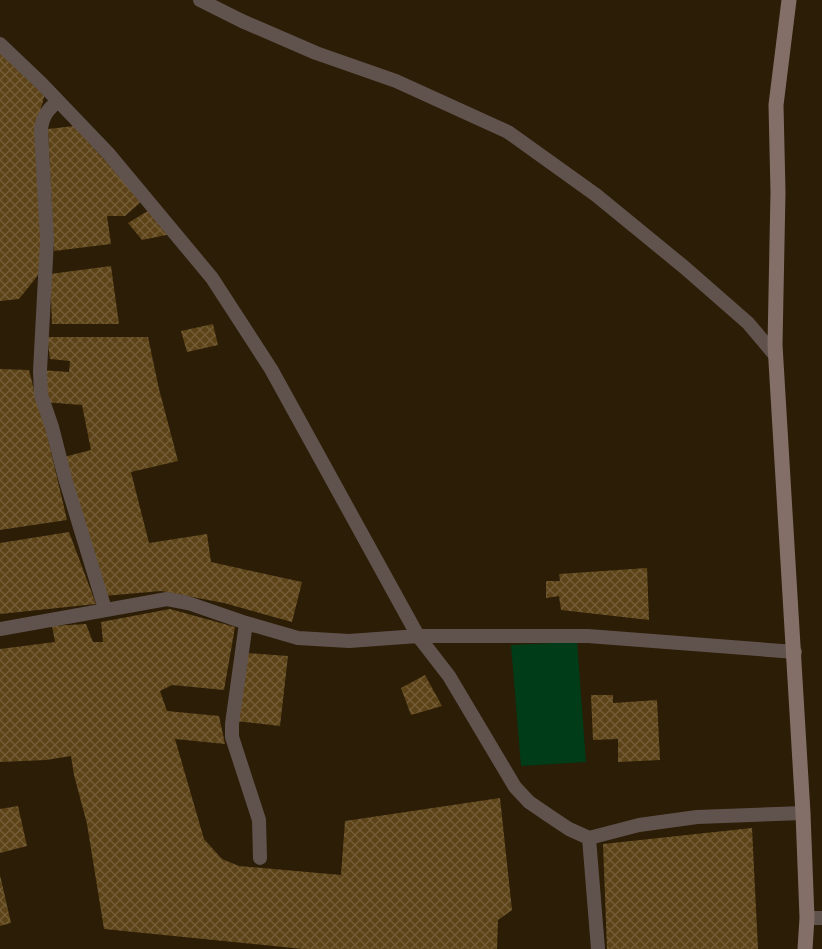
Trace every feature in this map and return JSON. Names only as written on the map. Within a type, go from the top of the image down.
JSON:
[{"type":"street","points":[[200,0],[242,21],[316,53],[396,81],[508,132],[596,196],[684,267],[748,323],[775,355]]},
{"type":"street","points":[[789,0],[776,105],[778,192],[775,355],[803,814],[815,918],[805,949]]},
{"type":"street","points":[[0,44],[58,100],[108,153],[212,278],[271,369],[418,636],[449,676],[515,787],[529,802],[569,829],[588,838],[639,825],[697,817],[803,814]]},
{"type":"street","points":[[58,100],[49,108],[42,121],[47,240],[40,371],[41,395],[52,427],[65,478],[104,609]]},
{"type":"street","points":[[0,629],[104,609],[175,599],[298,638],[349,641],[418,636],[588,636],[794,652]]},
{"type":"street","points":[[246,623],[232,724],[232,737],[259,820],[260,858]]},
{"type":"street","points":[[588,838],[598,949]]},
{"type":"green space","points":[[577,642],[586,762],[521,766],[511,645]]},
{"type":"building","points":[[0,47],[45,94],[36,125],[45,232],[39,274],[19,299],[0,301]]},
{"type":"building","points":[[74,126],[142,201],[125,216],[107,216],[111,244],[54,251],[48,129]]},
{"type":"building","points":[[151,209],[171,234],[142,240],[128,223]]},
{"type":"building","points":[[111,266],[119,324],[52,324],[50,274]]},
{"type":"building","points":[[213,324],[218,345],[187,352],[181,331]]},
{"type":"building","points":[[47,337],[148,337],[159,389],[178,461],[131,472],[149,543],[207,534],[211,562],[302,582],[292,622],[224,603],[161,591],[104,596],[64,457],[91,450],[82,405],[43,402],[41,370],[69,372],[70,361],[50,359]]},
{"type":"building","points":[[0,369],[29,370],[45,426],[67,520],[0,530]]},
{"type":"building","points":[[69,532],[96,604],[0,614],[0,543]]},
{"type":"building","points":[[647,568],[649,620],[561,610],[559,596],[546,598],[546,581],[560,581],[559,574]]},
{"type":"building","points":[[170,609],[235,627],[224,690],[172,685],[160,691],[167,711],[219,716],[225,744],[175,739],[204,839],[222,859],[239,866],[341,875],[345,821],[500,798],[512,910],[498,920],[497,949],[303,949],[104,929],[87,824],[71,756],[46,760],[0,762],[0,649],[55,642],[52,626],[86,624],[93,642],[103,642],[101,622]]},
{"type":"building","points":[[247,653],[288,656],[280,726],[235,721]]},
{"type":"building","points":[[425,675],[442,706],[411,715],[401,688]]},
{"type":"building","points":[[591,695],[613,695],[613,703],[657,700],[660,760],[618,762],[618,739],[593,740]]},
{"type":"building","points":[[18,806],[27,846],[0,853],[0,809]]},
{"type":"building","points":[[752,828],[758,949],[607,949],[603,844]]},
{"type":"building","points":[[0,875],[11,923],[0,926]]}]
